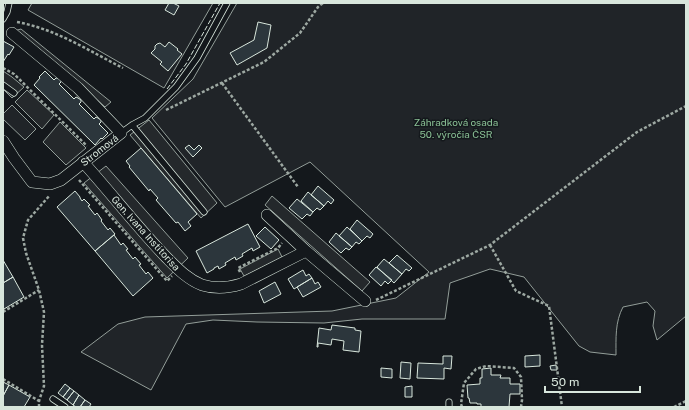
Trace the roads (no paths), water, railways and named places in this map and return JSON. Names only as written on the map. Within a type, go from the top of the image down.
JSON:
[{"type":"street","name":"Stromová","points":[[3,141],[32,182],[50,184],[61,180],[121,133],[78,88],[12,33]]},
{"type":"street","name":"Gen. Ivana Institorisa","points":[[83,162],[152,242],[186,276],[202,285],[221,288],[241,284],[306,250]]},
{"type":"street","points":[[266,215],[364,301]]},
{"type":"lane","points":[[3,19],[7,12],[9,3]]},
{"type":"lane","points":[[121,133],[145,118],[176,86],[197,58],[227,3]]},
{"type":"lane","points":[[3,85],[14,93]]},
{"type":"lane","points":[[132,125],[204,212]]},
{"type":"lane","points":[[53,399],[65,407]]},
{"type":"park label","name":"Záhradková osada 50. výročia ČSR","points":[[456,128]]}]
